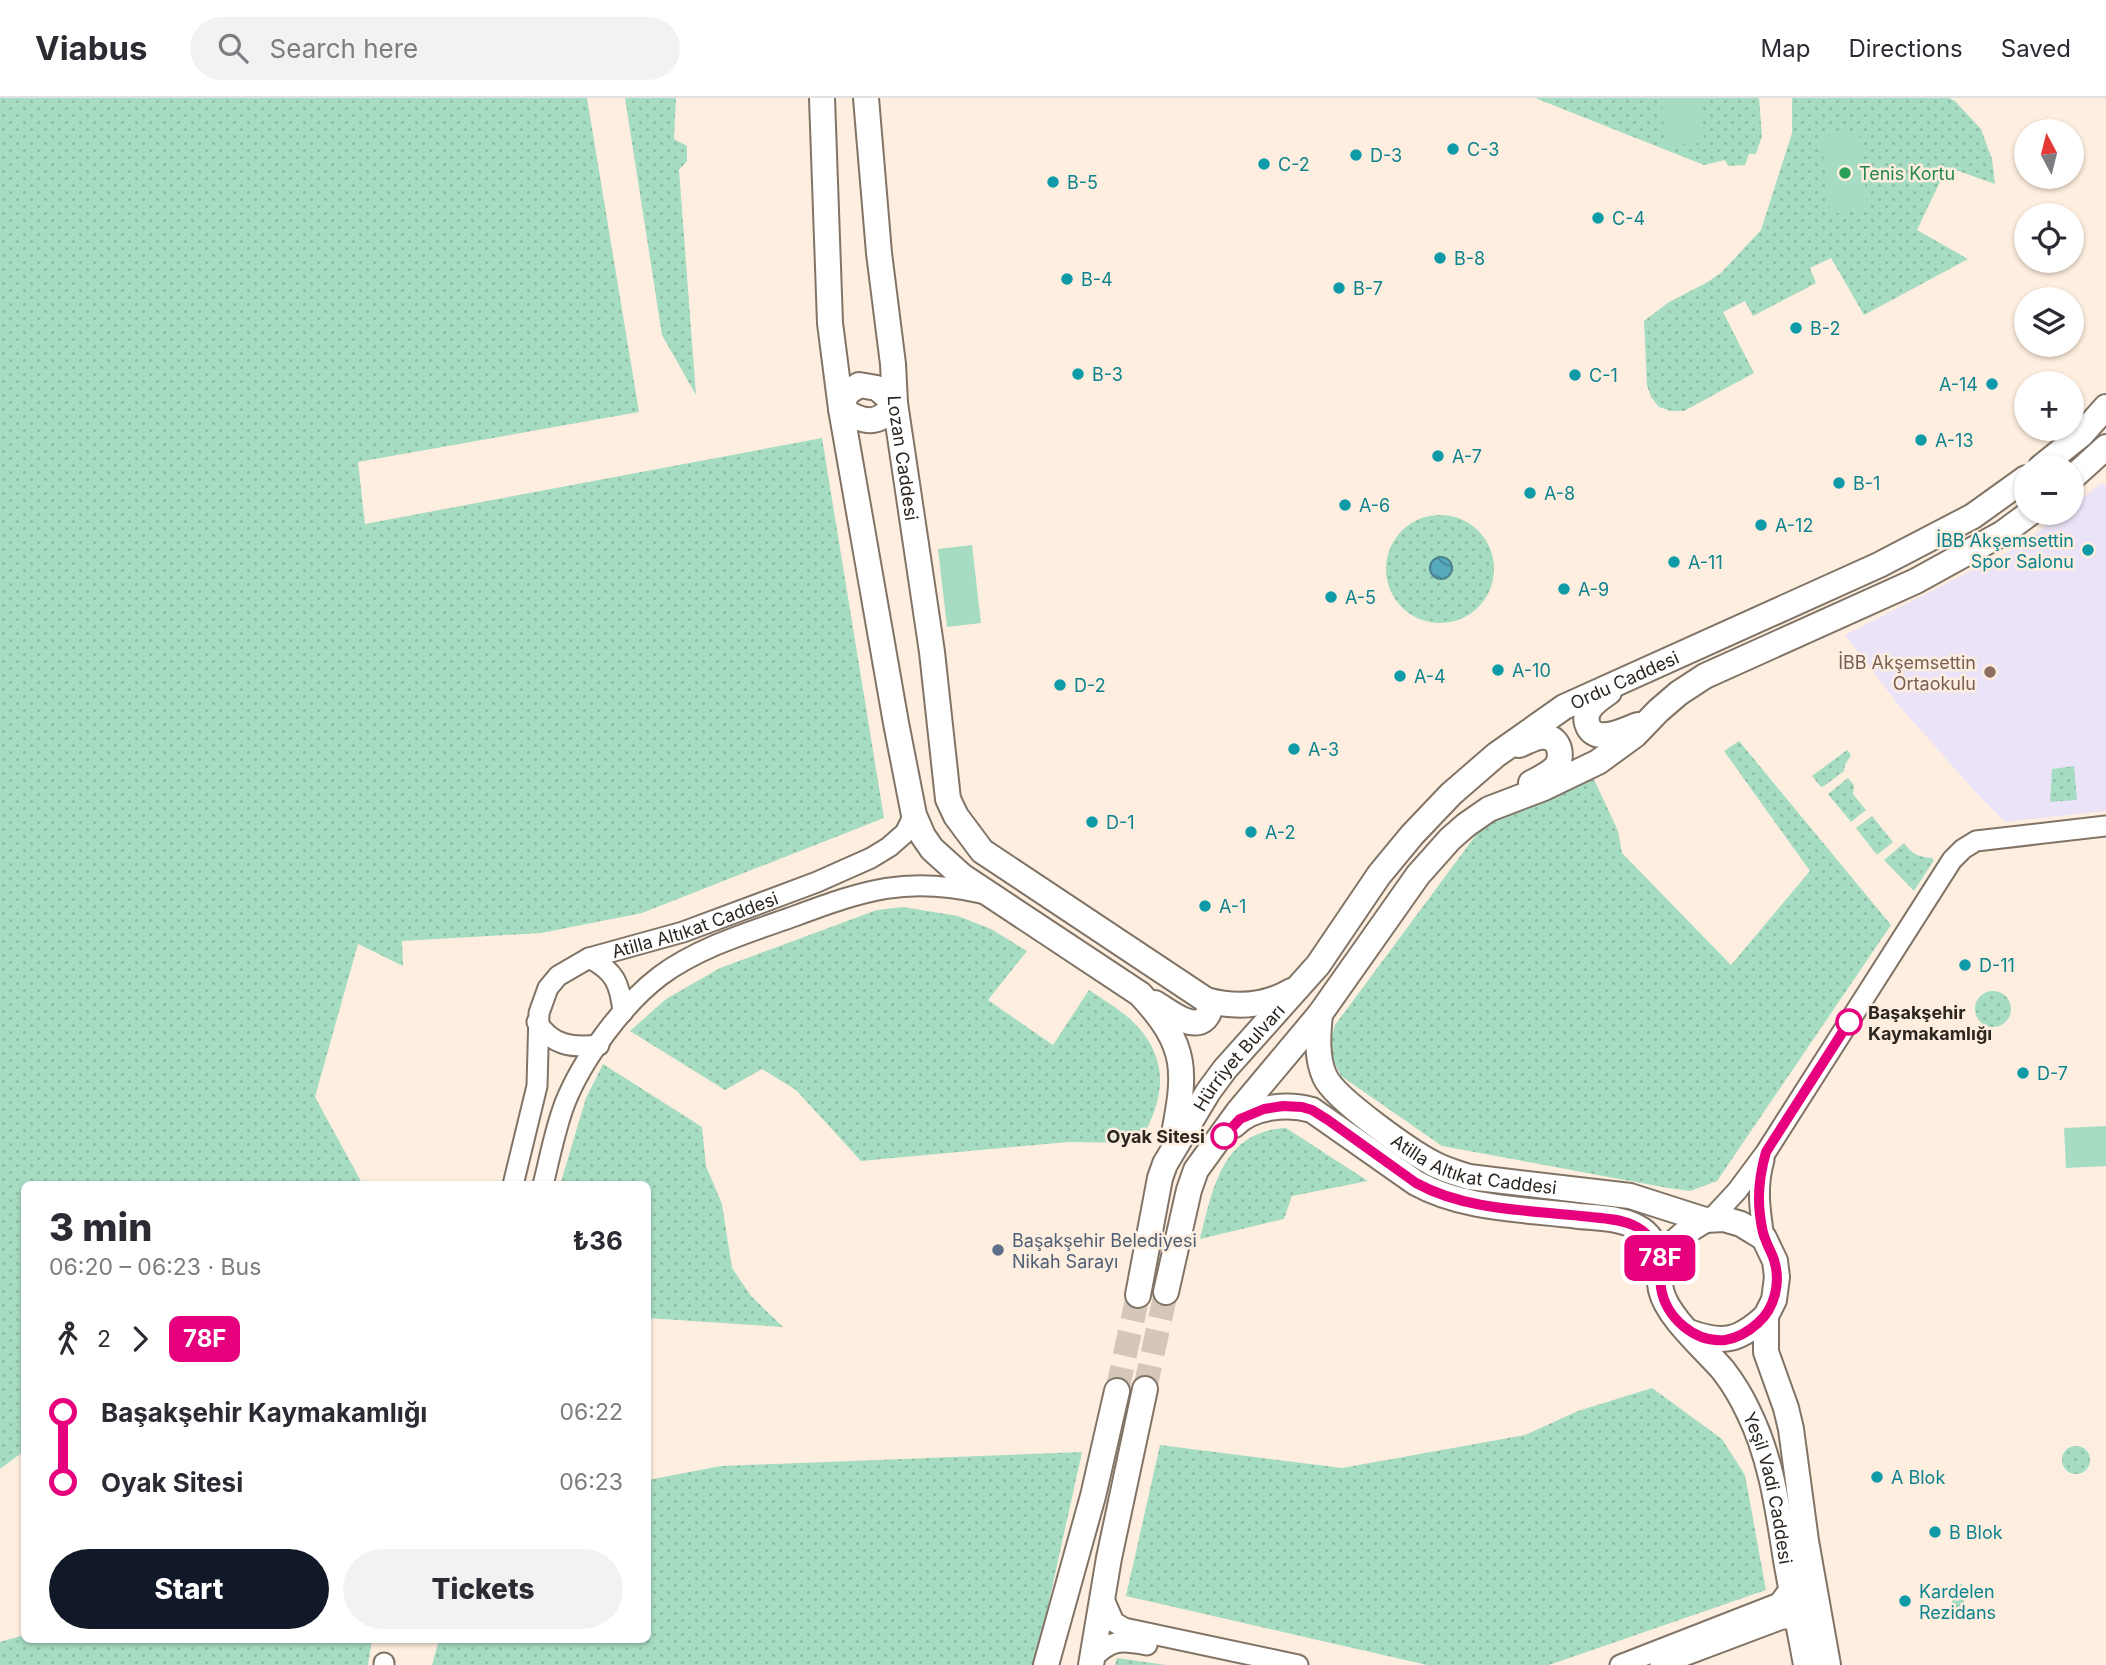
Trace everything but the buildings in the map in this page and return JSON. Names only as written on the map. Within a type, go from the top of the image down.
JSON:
[{"type":"main road","points":[[822,98],[830,323],[841,409],[914,815]]},
{"type":"main road","name":"Lozan Caddesi","points":[[866,98],[895,403],[932,652],[948,799],[956,816],[982,851],[1206,1000]]},
{"type":"main road","points":[[859,385],[877,388],[895,403],[889,412],[871,421],[859,420],[841,409],[847,393],[859,385]]},
{"type":"main road","points":[[2056,455],[2081,435],[2106,407]]},
{"type":"main road","points":[[2084,467],[2106,447]]},
{"type":"main road","name":"Ordu Caddesi","points":[[1301,984],[1318,965],[1379,875],[1412,835],[1451,794],[1496,755],[1564,707],[1879,565],[1973,516],[2014,487]]},
{"type":"main road","name":"Ordu Caddesi","points":[[1320,1014],[1418,874],[1466,825],[1489,809],[1544,789],[1598,762],[1621,747],[1679,693],[1705,676],[1916,581],[2014,525]]},
{"type":"main road","points":[[1642,671],[1592,705],[1586,716],[1591,731],[1600,735],[1647,722]]},
{"type":"main road","points":[[1489,809],[1555,769],[1560,754],[1554,740],[1546,736],[1496,755]]},
{"type":"main road","name":"Atilla Altıkat Caddesi","points":[[914,815],[923,836],[944,862],[989,895],[1140,994],[1159,1014],[1170,1032],[1182,1067],[1183,1080],[1170,1154]]},
{"type":"main road","points":[[1206,1000],[1226,1006],[1258,1004],[1273,1000],[1301,984]]},
{"type":"main road","name":"Hürriyet Bulvarı","points":[[1138,1295],[1160,1178],[1170,1154],[1225,1069],[1301,984]]},
{"type":"main road","points":[[1140,994],[1191,1022],[1202,1021],[1208,1014],[1209,1004],[1206,1000]]},
{"type":"main road","name":"Atilla Altıkat Caddesi","points":[[1320,1014],[1319,1055],[1325,1077],[1333,1089],[1357,1110],[1431,1163],[1469,1177],[1630,1196],[1708,1219]]},
{"type":"main road","name":"Hürriyet Bulvarı","points":[[1166,1292],[1196,1170],[1238,1112],[1320,1014]]},
{"type":"main road","name":"Atilla Altıkat Caddesi","points":[[1207,1153],[1240,1119],[1273,1107],[1302,1107],[1328,1120],[1429,1190],[1464,1202],[1605,1219],[1633,1225],[1648,1235],[1657,1248],[1661,1262]]},
{"type":"main road","points":[[1661,1262],[1679,1238],[1708,1219],[1724,1219],[1741,1224],[1764,1238]]},
{"type":"main road","name":"Yeşil Vadi Caddesi","points":[[1764,1238],[1775,1261],[1777,1277],[1774,1300],[1766,1315],[1766,1352],[1791,1429],[1806,1541],[1828,1665]]},
{"type":"main road","name":"Yeşil Vadi Caddesi","points":[[1661,1262],[1661,1291],[1670,1311],[1737,1389],[1759,1436],[1776,1501],[1807,1665]]},
{"type":"main road","points":[[1689,1332],[1714,1339],[1734,1338],[1744,1334],[1766,1315]]},
{"type":"main road","points":[[1091,1662],[1109,1558],[1145,1390]]},
{"type":"main road","points":[[1046,1665],[1093,1496],[1117,1391]]},
{"type":"street","name":"Atilla Altıkat Caddesi","points":[[514,1181],[537,1086],[537,1023],[548,988],[558,976],[589,958],[683,932],[817,882],[871,858],[905,833],[914,815]]},
{"type":"street","points":[[1708,1219],[1737,1191],[1766,1152],[1952,860],[1963,849],[1976,841],[1989,838],[2106,826]]},
{"type":"street","name":"Atilla Altıkat Caddesi","points":[[544,1181],[565,1103],[574,1082],[623,1012],[661,976],[723,943],[857,894],[917,884],[957,887],[989,895]]},
{"type":"street","points":[[589,958],[600,963],[614,978],[623,1012]]},
{"type":"street","points":[[537,1023],[552,1040],[561,1044],[584,1047],[598,1045]]},
{"type":"street","points":[[1764,1238],[1758,1195],[1766,1152]]},
{"type":"street","points":[[1620,1665],[1779,1603],[1790,1584]]},
{"type":"street","points":[[1103,1597],[1114,1622],[1124,1629],[1298,1665]]},
{"type":"street","points":[[1660,1665],[1782,1619],[1791,1619],[1799,1625]]},
{"type":"street","points":[[1091,1662],[1103,1648],[1116,1641],[1133,1642],[1238,1665]]},
{"type":"shaded area","name":"İBB Akşemsettin Ortaokulu","points":[[2102,483],[2106,487],[2106,811],[2005,822],[1901,708],[1845,635],[2016,548],[2047,525],[2084,525],[2084,497]]},
{"type":"green space","points":[[0,98],[587,98],[639,412],[358,462],[365,524],[822,438],[884,818],[642,913],[541,933],[402,941],[403,966],[358,944],[315,1097],[361,1181],[21,1181],[21,1453],[0,1469]]},
{"type":"green space","points":[[625,98],[676,98],[674,139],[687,146],[687,161],[679,170],[696,395],[662,335]]},
{"type":"green space","points":[[1535,98],[1759,98],[1762,136],[1756,154],[1749,154],[1745,165],[1728,166],[1725,160],[1704,165]]},
{"type":"green space","points":[[1661,98],[1700,98],[1705,142],[1666,146]]},
{"type":"green space","points":[[1792,98],[1949,98],[1955,101],[1981,129],[1992,159],[1995,184],[1947,167],[1917,230],[1968,259],[1864,315],[1831,258],[1810,268],[1816,283],[1753,316],[1745,301],[1723,312],[1754,373],[1684,411],[1659,407],[1651,397],[1647,385],[1644,321],[1669,302],[1721,273],[1761,230],[1792,133]]},
{"type":"green space","name":"Tenis Kortu","points":[[1858,131],[1868,209],[1831,214],[1821,137]]},
{"type":"green space","points":[[1440,515],[1461,519],[1478,531],[1490,548],[1494,569],[1490,590],[1478,607],[1461,619],[1440,623],[1419,619],[1402,607],[1390,590],[1386,569],[1390,548],[1402,531],[1419,519]]},
{"type":"green space","points":[[972,545],[981,623],[947,627],[938,549]]},
{"type":"green space","points":[[1739,741],[1891,925],[1717,1181],[1690,1191],[1442,1146],[1341,1076],[1328,1049],[1335,1025],[1490,816],[1592,775],[1618,831],[1622,853],[1731,965],[1810,871],[1724,751]]},
{"type":"green space","points":[[1847,750],[1851,755],[1844,771],[1821,787],[1812,776]]},
{"type":"green space","points":[[2074,766],[2077,800],[2050,802],[2052,769]]},
{"type":"green space","points":[[1848,778],[1854,785],[1853,794],[1866,810],[1851,822],[1828,794]]},
{"type":"green space","points":[[1872,816],[1893,842],[1877,855],[1856,828]]},
{"type":"green space","points":[[1904,843],[1916,854],[1934,860],[1914,891],[1884,860]]},
{"type":"green space","points":[[903,907],[958,916],[991,929],[1027,951],[988,1000],[1053,1045],[1089,990],[1130,1019],[1152,1048],[1160,1078],[1155,1110],[1139,1143],[1068,1142],[861,1161],[796,1090],[762,1069],[725,1090],[630,1031],[666,999],[720,968],[877,910]]},
{"type":"green space","points":[[1993,991],[2006,996],[2011,1009],[2006,1022],[1993,1027],[1980,1022],[1975,1009],[1980,996]]},
{"type":"green space","points":[[603,1064],[702,1127],[706,1166],[722,1204],[732,1268],[751,1296],[783,1327],[651,1318],[651,1181],[561,1181],[586,1098]]},
{"type":"green space","points":[[2106,1126],[2106,1166],[2066,1168],[2064,1128]]},
{"type":"green space","points":[[1286,1128],[1368,1181],[1292,1196],[1284,1219],[1200,1239],[1216,1182],[1234,1151],[1247,1139],[1264,1132]]},
{"type":"green space","points":[[1652,1388],[1722,1439],[1745,1475],[1766,1590],[1549,1665],[1427,1665],[1126,1596],[1160,1445],[1342,1468],[1525,1435],[1578,1411]]},
{"type":"green space","points":[[2076,1446],[2086,1450],[2090,1460],[2086,1470],[2076,1474],[2066,1470],[2062,1460],[2066,1450]]},
{"type":"green space","points":[[1082,1452],[1035,1665],[432,1665],[438,1643],[651,1643],[651,1479],[721,1466]]},
{"type":"green space","points":[[1962,1584],[1965,1608],[1953,1610],[1950,1586]]},
{"type":"green space","points":[[21,1636],[21,1643],[372,1643],[368,1665],[0,1665],[0,1642]]},
{"type":"green space","points":[[1117,1658],[1166,1665],[1115,1665]]},
{"type":"water","points":[[1441,557],[1451,564],[1452,568],[1445,578],[1441,579],[1431,572],[1430,568],[1437,558]]},
{"type":"tunnel","points":[[1145,1389],[1166,1292]]},
{"type":"tunnel","points":[[1117,1391],[1138,1295]]},
{"type":"bus line","name":"78F","points":[[1224,1136],[1240,1119],[1264,1109],[1302,1107],[1328,1120],[1429,1190],[1464,1202],[1621,1221],[1633,1225],[1648,1235],[1657,1248],[1661,1262],[1661,1291],[1678,1321],[1689,1332],[1705,1338],[1734,1338],[1744,1334],[1766,1315],[1776,1290],[1775,1261],[1764,1238],[1758,1195],[1766,1152],[1849,1022]]},
{"type":"place","name":"C-3","points":[[1453,149]]},
{"type":"place","name":"D-3","points":[[1356,155]]},
{"type":"place","name":"C-2","points":[[1264,164]]},
{"type":"place","name":"Tenis Kortu","points":[[1845,173]]},
{"type":"place","name":"B-5","points":[[1053,182]]},
{"type":"place","name":"C-4","points":[[1598,218]]},
{"type":"place","name":"B-8","points":[[1440,258]]},
{"type":"place","name":"B-4","points":[[1067,279]]},
{"type":"place","name":"B-7","points":[[1339,288]]},
{"type":"place","name":"B-2","points":[[1796,328]]},
{"type":"place","name":"B-3","points":[[1078,374]]},
{"type":"place","name":"C-1","points":[[1575,375]]},
{"type":"place","name":"A-14","points":[[1992,384]]},
{"type":"place","name":"A-13","points":[[1921,440]]},
{"type":"place","name":"A-7","points":[[1438,456]]},
{"type":"place","name":"B-1","points":[[1839,483]]},
{"type":"place","name":"A-8","points":[[1530,493]]},
{"type":"place","name":"A-6","points":[[1345,505]]},
{"type":"place","name":"A-12","points":[[1761,525]]},
{"type":"place","name":"İBB Akşemsettin Spor Salonu","points":[[2088,550]]},
{"type":"place","name":"A-11","points":[[1674,562]]},
{"type":"place","name":"A-9","points":[[1564,589]]},
{"type":"place","name":"A-5","points":[[1331,597]]},
{"type":"place","name":"A-10","points":[[1498,670]]},
{"type":"place","name":"İBB Akşemsettin Ortaokulu","points":[[1990,672]]},
{"type":"place","name":"A-4","points":[[1400,676]]},
{"type":"place","name":"D-2","points":[[1060,685]]},
{"type":"place","name":"A-3","points":[[1294,749]]},
{"type":"place","name":"D-1","points":[[1092,822]]},
{"type":"place","name":"A-2","points":[[1251,832]]},
{"type":"place","name":"A-1","points":[[1205,906]]},
{"type":"place","name":"D-11","points":[[1965,965]]},
{"type":"place","name":"Başakşehir Kaymakamlığı","points":[[1849,1022]]},
{"type":"place","name":"D-7","points":[[2023,1073]]},
{"type":"place","name":"Oyak Sitesi","points":[[1224,1136]]},
{"type":"place","name":"Başakşehir Belediyesi Nikah Sarayı","points":[[998,1250]]},
{"type":"place","name":"A Blok","points":[[1877,1477]]},
{"type":"place","name":"B Blok","points":[[1935,1532]]},
{"type":"place","name":"Kardelen Rezidans","points":[[1905,1601]]}]
